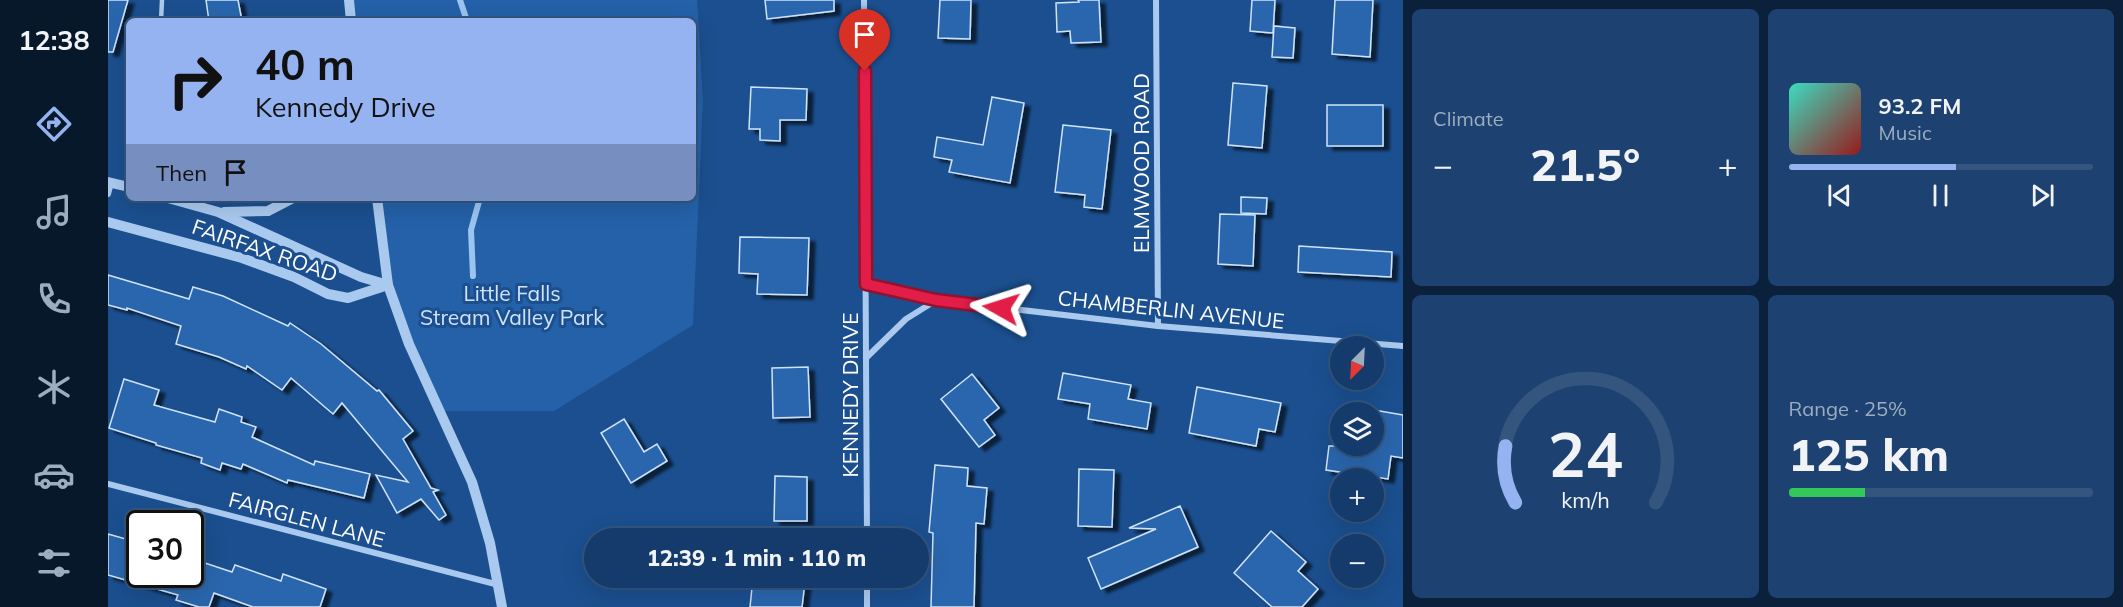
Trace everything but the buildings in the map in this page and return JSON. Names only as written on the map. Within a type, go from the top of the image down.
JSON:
[{"type":"street","points":[[350,0],[351,18]]},
{"type":"street","name":"KENNEDY DRIVE","points":[[864,0],[867,528]]},
{"type":"street","name":"ELMWOOD ROAD","points":[[1156,0],[1158,326]]},
{"type":"street","points":[[109,186],[126,188]]},
{"type":"street","name":"FAIRFAX ROAD","points":[[179,201],[219,212],[361,277],[388,285]]},
{"type":"street","points":[[219,212],[268,211],[286,201]]},
{"type":"street","points":[[377,201],[388,285],[409,344],[472,483],[490,543],[502,607]]},
{"type":"street","name":"FAIRFAX ROAD","points":[[108,222],[242,258],[294,277],[328,294],[348,298],[388,285]]},
{"type":"street","name":"CHAMBERLIN AVENUE","points":[[866,284],[936,300],[1158,326],[1403,346]]},
{"type":"street","points":[[866,358],[906,318],[936,300]]},
{"type":"street","name":"FAIRGLEN LANE","points":[[108,484],[499,585]]},
{"type":"street","points":[[867,588],[867,607]]},
{"type":"lane","points":[[161,18],[162,0]]},
{"type":"green space","name":"Little Falls Stream Valley Park","points":[[346,0],[697,0],[703,100],[693,325],[554,411],[441,411],[388,285],[377,201],[696,201],[696,18],[348,18]]},
{"type":"waterway","points":[[460,0],[466,18]]},
{"type":"waterway","points":[[473,276],[471,230],[479,201]]},
{"type":"route","points":[[865,71],[866,284],[936,300],[1001,308]]}]
